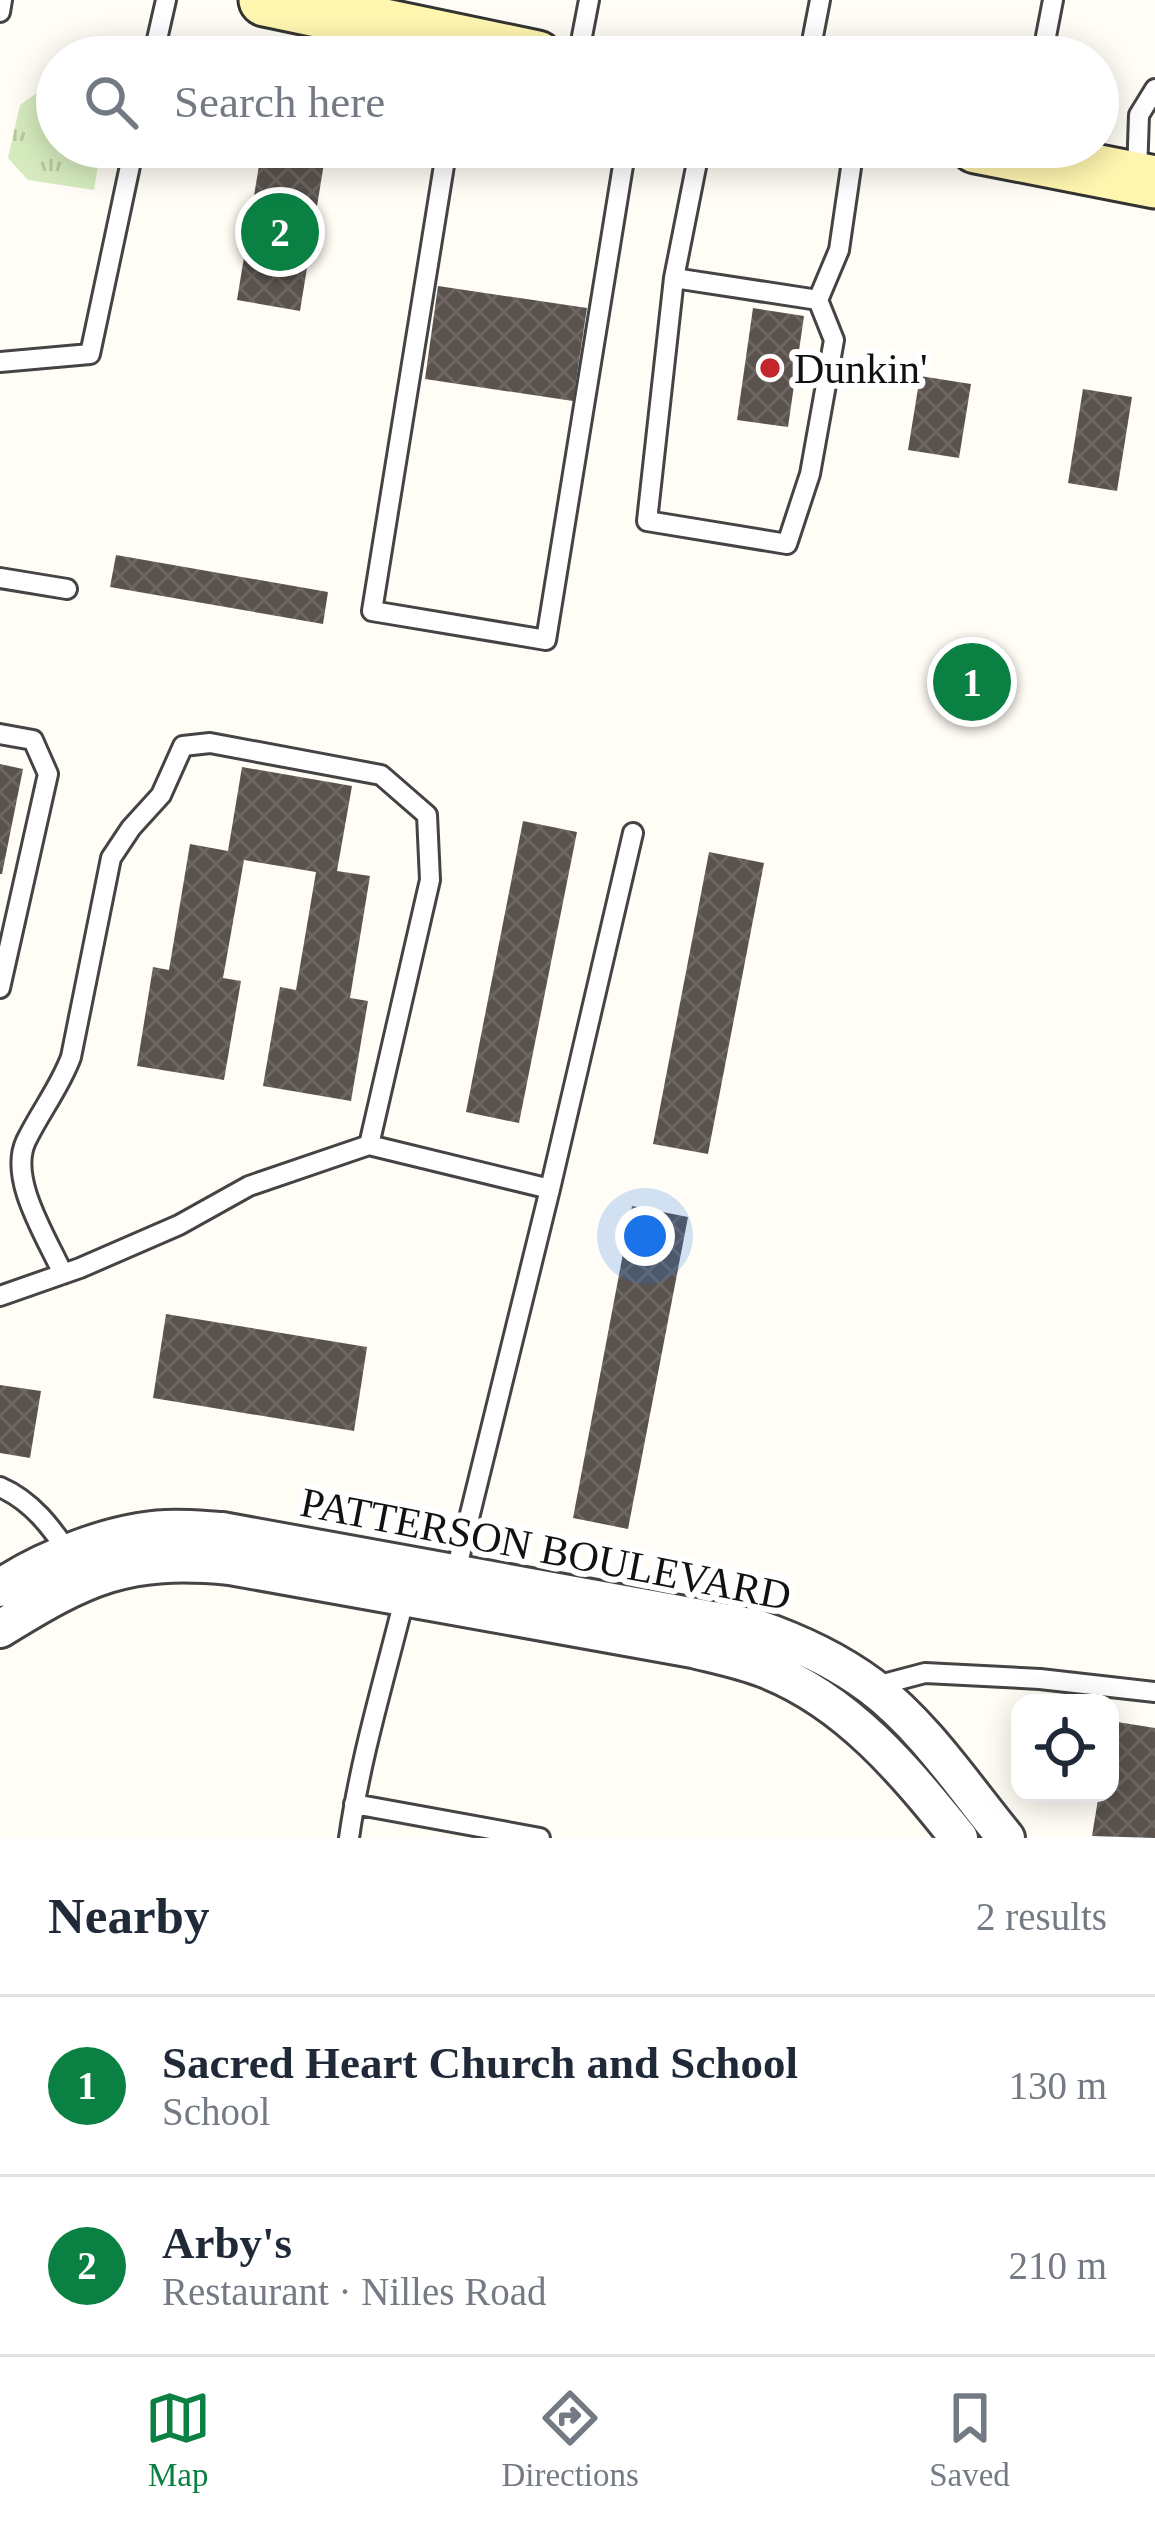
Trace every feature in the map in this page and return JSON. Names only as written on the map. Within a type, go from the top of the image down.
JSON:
[{"type":"street","points":[[265,0],[357,10],[428,36]]},
{"type":"street","points":[[1088,168],[1146,181]]},
{"type":"street","name":"PATTERSON BOULEVARD","points":[[0,1588],[50,1561],[112,1570],[185,1562],[409,1580],[756,1628],[800,1643],[872,1687],[911,1722],[1006,1838]]},
{"type":"street","name":"PATTERSON BOULEVARD","points":[[0,1629],[77,1568]]},
{"type":"street","name":"PATTERSON BOULEVARD","points":[[451,1588],[765,1668],[834,1706],[865,1733],[904,1770],[959,1838]]},
{"type":"lane","points":[[0,12],[2,0]]},
{"type":"lane","points":[[158,36],[166,0]]},
{"type":"lane","points":[[582,36],[589,0]]},
{"type":"lane","points":[[813,36],[820,0]]},
{"type":"lane","points":[[1046,36],[1053,0]]},
{"type":"lane","points":[[1146,181],[1139,115],[1155,89]]},
{"type":"lane","points":[[0,362],[90,354],[130,168]]},
{"type":"lane","points":[[445,168],[372,611],[546,640],[623,168]]},
{"type":"lane","points":[[696,168],[674,278],[647,521],[787,544],[810,474],[834,340],[818,300],[838,250],[851,168]]},
{"type":"lane","points":[[674,278],[818,300]]},
{"type":"lane","points":[[0,578],[67,589]]},
{"type":"lane","points":[[0,734],[33,740],[48,774],[0,988]]},
{"type":"lane","points":[[64,1274],[25,1188],[20,1162],[71,1058],[111,858],[161,795],[183,746],[210,742],[381,775],[427,815],[430,880],[369,1145]]},
{"type":"lane","points":[[451,1588],[633,832]]},
{"type":"lane","points":[[0,1296],[179,1225],[249,1186],[369,1145],[550,1189]]},
{"type":"lane","points":[[0,1487],[23,1498],[44,1518],[77,1568]]},
{"type":"lane","points":[[349,1838],[370,1726],[409,1580]]},
{"type":"lane","points":[[872,1687],[926,1673],[1155,1692]]},
{"type":"lane","points":[[354,1804],[540,1838]]},
{"type":"green space","points":[[36,94],[36,168],[98,168],[94,190],[28,180],[8,158],[20,105]]},
{"type":"building","points":[[259,168],[323,168],[300,311],[237,300]]},
{"type":"building","points":[[438,286],[587,308],[573,401],[425,379]]},
{"type":"building","name":"Dunkin'","points":[[753,308],[804,316],[788,427],[737,420]]},
{"type":"building","points":[[920,376],[971,384],[959,458],[908,450]]},
{"type":"building","points":[[1083,389],[1132,397],[1117,491],[1068,483]]},
{"type":"building","points":[[116,555],[328,592],[323,624],[110,587]]},
{"type":"building","points":[[0,764],[23,769],[2,874],[0,874]]},
{"type":"building","points":[[242,767],[352,786],[337,871],[370,876],[350,998],[368,1001],[351,1101],[263,1086],[280,987],[296,990],[316,872],[244,860],[223,978],[241,981],[224,1080],[137,1066],[153,967],[169,970],[190,844],[228,851]]},
{"type":"building","points":[[523,821],[577,832],[519,1123],[466,1112]]},
{"type":"building","points":[[709,852],[764,863],[708,1154],[653,1144]]},
{"type":"building","points":[[632,1206],[688,1217],[628,1529],[573,1518]]},
{"type":"building","points":[[166,1314],[367,1347],[354,1431],[153,1398]]},
{"type":"building","points":[[0,1385],[41,1391],[30,1458],[0,1453]]},
{"type":"building","points":[[1119,1722],[1155,1728],[1155,1838],[1092,1836],[1098,1802],[1119,1802]]},
{"type":"place","name":"Arby's","points":[[280,232]]},
{"type":"place","name":"Dunkin'","points":[[770,368]]},
{"type":"place","name":"Sacred Heart Church and School","points":[[972,682]]}]
